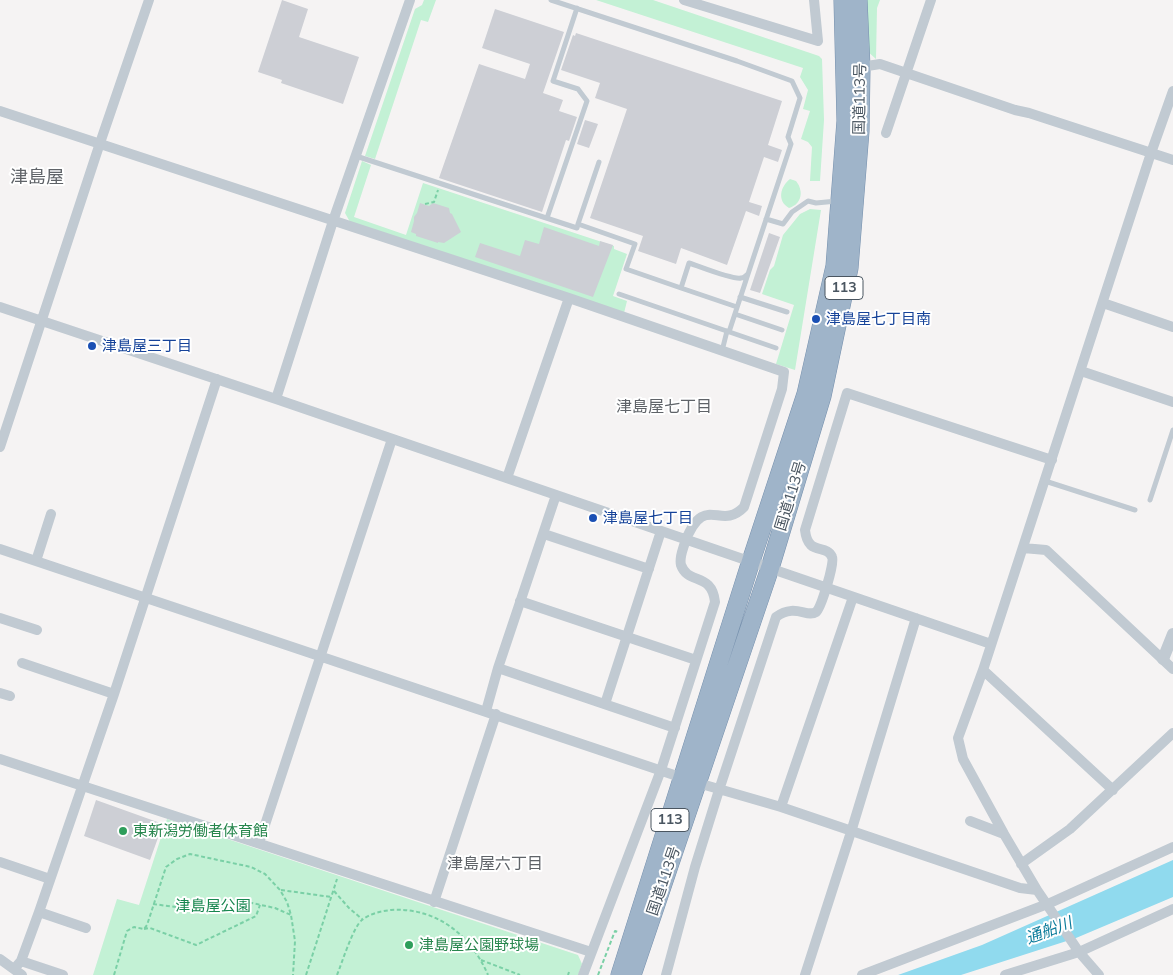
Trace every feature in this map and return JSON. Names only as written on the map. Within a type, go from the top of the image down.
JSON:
[{"type":"highway","name":"国道113号","points":[[728,668],[751,561],[806,394],[835,266],[846,121],[843,0]]},
{"type":"highway","name":"国道113号","points":[[632,975],[691,780],[728,668],[770,568],[822,396],[849,268],[860,131],[862,67],[858,0]]},
{"type":"highway","name":"国道113号","points":[[620,975],[691,780]]},
{"type":"street","points":[[0,447],[3,426],[41,321],[149,0]]},
{"type":"street","points":[[276,399],[333,221],[410,0]]},
{"type":"street","points":[[684,0],[818,41],[814,0]]},
{"type":"street","points":[[886,133],[931,0]]},
{"type":"street","points":[[862,67],[880,64],[1173,160]]},
{"type":"street","points":[[1099,975],[1079,952],[1021,864],[963,759],[958,738],[983,670],[1151,153],[1173,91]]},
{"type":"street","points":[[0,111],[569,298],[784,372],[782,389],[744,507],[738,513],[730,516],[708,514],[700,517],[693,525],[686,539],[681,554],[681,566],[684,572],[690,576],[705,581],[711,588],[714,602],[661,770],[583,975]]},
{"type":"street","points":[[507,478],[569,298]]},
{"type":"street","points":[[1103,303],[1173,327]]},
{"type":"street","points":[[0,307],[826,586],[991,644]]},
{"type":"street","points":[[1081,370],[1173,402]]},
{"type":"street","points":[[19,968],[114,694],[217,379]]},
{"type":"street","points":[[666,975],[695,867],[776,617],[791,610],[811,614],[819,609],[833,562],[829,552],[810,545],[806,539],[805,530],[847,393],[1052,460]]},
{"type":"street","points":[[260,844],[392,439]]},
{"type":"street","points":[[434,902],[491,712],[498,668],[556,495]]},
{"type":"street","points":[[36,561],[51,514]]},
{"type":"street","points":[[605,704],[661,531]]},
{"type":"street","points":[[544,534],[649,570]]},
{"type":"street","points":[[1023,548],[1046,550],[1173,669]]},
{"type":"street","points":[[0,550],[491,712],[719,790],[781,807],[1020,888],[1037,890]]},
{"type":"street","points":[[781,807],[853,597]]},
{"type":"street","points":[[520,601],[696,660]]},
{"type":"street","points":[[0,618],[37,630]]},
{"type":"street","points":[[804,975],[852,832],[916,618]]},
{"type":"street","points":[[1163,659],[1173,634]]},
{"type":"street","points":[[22,663],[114,694]]},
{"type":"street","points":[[498,668],[675,728]]},
{"type":"street","points":[[983,670],[1113,790]]},
{"type":"street","points":[[1021,864],[1070,830],[1173,733]]},
{"type":"street","points":[[0,760],[591,952]]},
{"type":"street","points":[[970,821],[1004,834]]},
{"type":"street","points":[[862,975],[988,928],[1173,847]]},
{"type":"street","points":[[0,862],[50,879]]},
{"type":"street","points":[[1005,975],[1079,952],[1173,908]]},
{"type":"street","points":[[39,912],[86,928]]},
{"type":"street","points":[[0,959],[19,968],[63,975]]},
{"type":"lane","points":[[551,0],[792,81],[800,98],[788,137],[791,144],[722,351]]},
{"type":"lane","points":[[547,218],[587,101],[578,89],[553,82],[578,8]]},
{"type":"lane","points":[[356,156],[577,228],[599,162]]},
{"type":"lane","points":[[766,219],[784,224],[792,212],[808,201],[816,203],[840,200]]},
{"type":"lane","points":[[578,224],[635,244],[626,270],[737,307]]},
{"type":"lane","points":[[681,288],[689,263],[737,278],[742,278],[748,274]]},
{"type":"lane","points":[[619,294],[776,348]]},
{"type":"lane","points":[[740,297],[787,312]]},
{"type":"lane","points":[[734,314],[782,330]]},
{"type":"lane","points":[[1150,500],[1173,430]]},
{"type":"lane","points":[[1045,481],[1134,510]]},
{"type":"path","points":[[425,204],[434,202],[440,183]]},
{"type":"path","points":[[144,929],[166,867],[176,859],[190,854],[251,866],[266,874],[280,890],[291,915],[295,941],[293,975]]},
{"type":"path","points":[[306,975],[340,870]]},
{"type":"path","points":[[280,890],[331,897]]},
{"type":"path","points":[[334,890],[362,920]]},
{"type":"path","points":[[153,904],[198,910],[225,903],[252,903],[275,908],[291,915]]},
{"type":"path","points":[[114,975],[127,931],[134,927],[150,928],[196,945],[256,916],[260,905]]},
{"type":"path","points":[[337,975],[356,926],[362,920],[376,913],[396,910],[418,912],[440,919],[458,932],[481,960],[488,975]]},
{"type":"path","points":[[598,975],[615,931],[620,933]]},
{"type":"path","points":[[481,960],[519,975]]},
{"type":"green space","points":[[424,0],[436,0],[428,22],[421,20],[375,159],[365,156],[415,9],[422,5]]},
{"type":"green space","points":[[596,0],[653,0],[819,56],[822,59],[824,120],[820,181],[810,181],[812,147],[808,142],[801,139],[810,111],[803,109],[808,90],[800,77],[803,68]]},
{"type":"green space","points":[[864,0],[880,0],[877,8],[876,59],[866,50]]},
{"type":"green space","points":[[362,161],[371,165],[354,217],[406,235],[423,183],[614,246],[614,249],[627,254],[613,296],[627,301],[624,313],[350,222],[345,213]]},
{"type":"green space","points":[[790,179],[796,181],[801,193],[797,204],[789,208],[783,202],[781,194],[784,186]]},
{"type":"green space","points":[[810,209],[821,210],[795,370],[776,364],[794,305],[762,294],[770,270],[774,266],[783,235],[800,214]]},
{"type":"green space","name":"津島屋公園","points":[[167,819],[578,955],[582,964],[578,975],[93,975],[117,899],[139,905]]},
{"type":"water","name":"通船川","points":[[1173,860],[1173,897],[1076,938],[961,975],[898,975],[982,945]]},
{"type":"building","points":[[282,0],[308,9],[299,37],[359,57],[343,104],[281,83],[282,80],[258,72]]},
{"type":"building","points":[[495,9],[564,32],[543,93],[563,100],[559,111],[577,117],[569,141],[566,140],[542,212],[439,178],[479,64],[525,79],[530,64],[482,48]]},
{"type":"building","points":[[576,33],[782,101],[768,145],[782,150],[778,162],[764,157],[749,202],[762,206],[759,216],[746,211],[727,265],[681,248],[676,264],[638,251],[643,236],[590,218],[627,109],[595,98],[600,83],[561,70],[573,35],[575,36]]},
{"type":"building","points":[[585,120],[598,124],[589,148],[577,144]]},
{"type":"building","points":[[420,203],[429,206],[433,203],[449,208],[461,232],[444,243],[416,236],[416,234],[411,232],[414,217]]},
{"type":"building","points":[[544,227],[599,246],[600,241],[613,245],[593,297],[475,257],[480,243],[520,256],[525,240],[539,244]]},
{"type":"building","points":[[769,233],[780,237],[760,293],[750,290]]},
{"type":"building","points":[[96,800],[163,824],[150,860],[84,836]]},
{"type":"place","name":"津島屋七丁目南","points":[[816,319]]},
{"type":"place","name":"津島屋三丁目","points":[[92,346]]},
{"type":"place","name":"津島屋七丁目","points":[[593,518]]},
{"type":"place","name":"東新潟労働者体育館","points":[[123,831]]},
{"type":"place","name":"津島屋公園野球場","points":[[409,945]]},
{"type":"district","name":"津島屋","points":[[37,178]]},
{"type":"district","name":"津島屋七丁目","points":[[664,407]]},
{"type":"district","name":"津島屋六丁目","points":[[495,864]]}]
